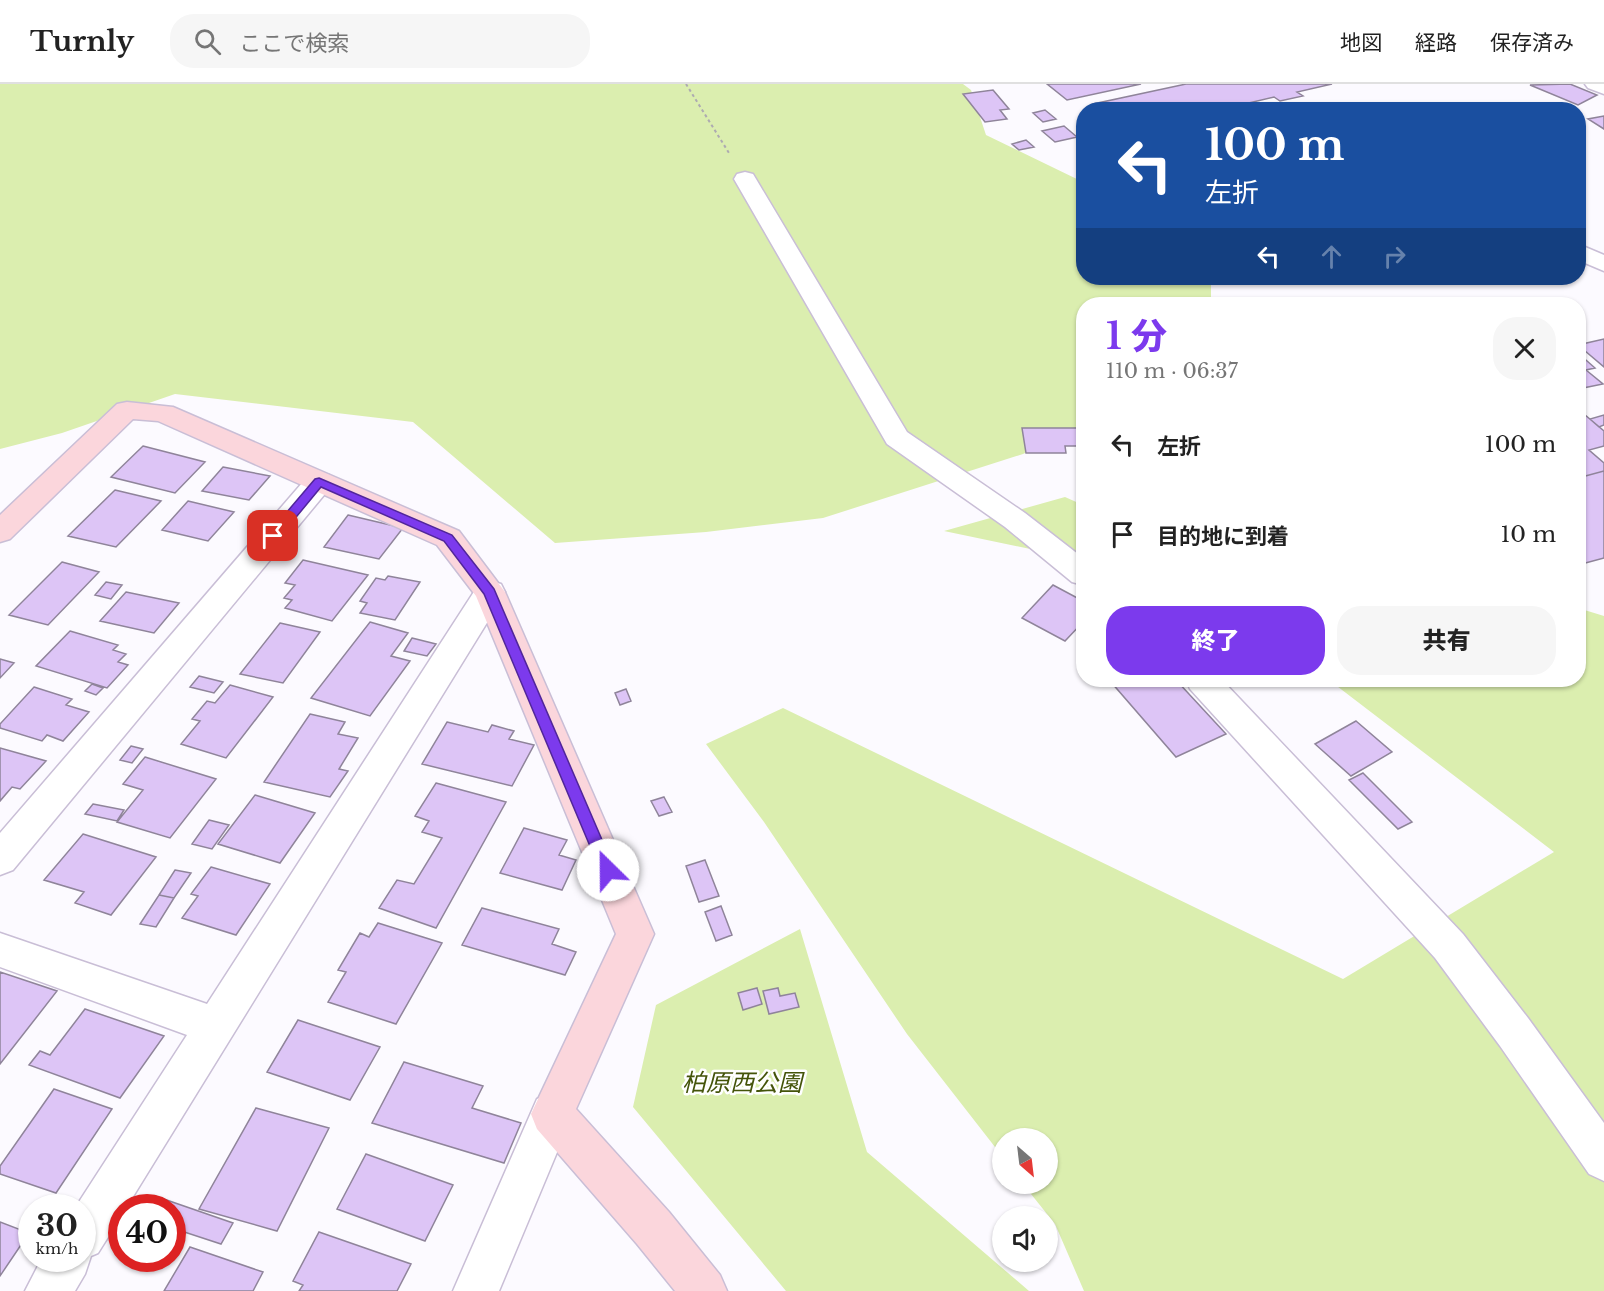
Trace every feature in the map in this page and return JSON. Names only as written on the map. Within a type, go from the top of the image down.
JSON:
[{"type":"street","points":[[1595,84],[1604,88]]},
{"type":"street","points":[[745,179],[897,438],[1015,520],[1076,568]]},
{"type":"street","points":[[1586,255],[1604,264]]},
{"type":"street","points":[[0,532],[126,410],[163,413],[448,538],[490,592],[635,934],[552,1114],[476,1291]]},
{"type":"street","points":[[0,859],[319,482]]},
{"type":"street","points":[[96,1215],[490,592]]},
{"type":"street","points":[[1208,687],[1449,946],[1514,1032],[1604,1160]]},
{"type":"street","points":[[0,950],[216,1026]]},
{"type":"street","points":[[552,1114],[653,1228],[704,1291]]},
{"type":"street","points":[[48,1291],[60,1272]]},
{"type":"path","points":[[686,84],[745,179]]},
{"type":"green space","points":[[0,84],[963,84],[971,90],[986,135],[1076,179],[1076,285],[1211,285],[1211,297],[1076,297],[1076,429],[1023,454],[823,518],[706,532],[555,543],[413,422],[175,394],[62,433],[0,449]]},
{"type":"green space","points":[[1065,497],[1076,502],[1076,559],[944,531]]},
{"type":"green space","points":[[1586,610],[1604,616],[1604,1291],[1084,1291],[1058,1231],[1058,1206],[1041,1206],[1031,1194],[1058,1194],[1058,1128],[992,1128],[992,1143],[907,1034],[764,822],[706,744],[783,708],[1343,979],[1554,852],[1338,687],[1586,687]]},
{"type":"green space","name":"柏原西公園","points":[[800,929],[867,1152],[992,1259],[992,1272],[1007,1272],[1029,1291],[786,1291],[633,1107],[656,1005]]},
{"type":"building","points":[[1047,84],[1141,84],[1067,100]]},
{"type":"building","points":[[1186,84],[1332,84],[1297,92],[1303,96],[1280,101],[1274,97],[1253,102],[1102,102]]},
{"type":"building","points":[[1570,84],[1597,95],[1584,102],[1571,102],[1530,85]]},
{"type":"building","points":[[993,90],[1009,109],[1000,110],[1007,119],[985,122],[963,94]]},
{"type":"building","points":[[1045,110],[1056,119],[1043,122],[1033,113]]},
{"type":"building","points":[[1604,116],[1604,129],[1588,119]]},
{"type":"building","points":[[1064,126],[1076,137],[1055,142],[1042,131]]},
{"type":"building","points":[[1026,140],[1034,147],[1019,150],[1012,144]]},
{"type":"building","points":[[1604,339],[1604,367],[1586,352],[1586,343]]},
{"type":"building","points":[[1586,360],[1595,368],[1586,370]]},
{"type":"building","points":[[1586,370],[1603,384],[1586,387]]},
{"type":"building","points":[[1604,415],[1604,425],[1599,427],[1590,419]]},
{"type":"building","points":[[1586,416],[1604,431],[1604,446],[1589,450],[1604,463],[1604,471],[1586,476]]},
{"type":"building","points":[[1022,428],[1076,428],[1076,446],[1065,446],[1066,453],[1026,453]]},
{"type":"building","points":[[143,446],[205,462],[175,493],[111,477]]},
{"type":"building","points":[[223,467],[270,476],[249,500],[202,491]]},
{"type":"building","points":[[1604,471],[1604,558],[1586,563],[1586,476]]},
{"type":"building","points":[[115,490],[161,501],[116,547],[68,536]]},
{"type":"building","points":[[188,501],[234,512],[208,541],[162,530]]},
{"type":"building","points":[[348,515],[403,528],[379,559],[324,547]]},
{"type":"building","points":[[303,560],[368,575],[332,621],[285,608],[292,600],[284,598],[295,585],[285,583]]},
{"type":"building","points":[[62,562],[99,572],[48,625],[9,615]]},
{"type":"building","points":[[388,576],[420,582],[395,620],[360,613],[367,603],[360,601],[376,578],[385,580]]},
{"type":"building","points":[[106,582],[122,585],[111,599],[95,595]]},
{"type":"building","points":[[1053,585],[1076,597],[1076,629],[1065,641],[1022,618]]},
{"type":"building","points":[[126,592],[179,603],[154,633],[100,621]]},
{"type":"building","points":[[370,622],[408,633],[391,656],[410,661],[370,716],[311,698]]},
{"type":"building","points":[[280,623],[320,632],[283,683],[240,674]]},
{"type":"building","points":[[70,631],[118,645],[113,650],[126,654],[118,662],[128,665],[107,688],[36,666]]},
{"type":"building","points":[[412,638],[436,644],[427,656],[404,651]]},
{"type":"building","points":[[0,659],[14,663],[0,678]]},
{"type":"building","points":[[199,676],[223,682],[214,693],[190,687]]},
{"type":"building","points":[[92,684],[103,688],[96,695],[85,691]]},
{"type":"building","points":[[230,685],[273,697],[226,758],[181,744],[200,721],[192,719],[207,701],[215,703]]},
{"type":"building","points":[[34,687],[72,699],[66,705],[89,712],[63,741],[47,735],[42,741],[0,728],[0,724]]},
{"type":"building","points":[[1115,687],[1182,687],[1226,734],[1176,757]]},
{"type":"building","points":[[626,689],[631,701],[620,705],[615,693]]},
{"type":"building","points":[[310,714],[345,722],[338,734],[358,738],[339,769],[348,771],[330,797],[264,782]]},
{"type":"building","points":[[1356,721],[1392,752],[1351,776],[1315,744]]},
{"type":"building","points":[[447,722],[488,732],[492,725],[514,731],[509,739],[534,745],[512,786],[422,764]]},
{"type":"building","points":[[131,746],[143,749],[132,763],[120,760]]},
{"type":"building","points":[[0,748],[46,761],[20,789],[12,787],[0,801]]},
{"type":"building","points":[[145,757],[216,779],[170,838],[117,822],[143,790],[123,784]]},
{"type":"building","points":[[1363,773],[1412,822],[1398,829],[1349,780]]},
{"type":"building","points":[[436,783],[506,802],[436,928],[379,908],[397,880],[414,884],[442,838],[422,832],[429,821],[415,816]]},
{"type":"building","points":[[255,795],[315,813],[280,863],[218,844]]},
{"type":"building","points":[[664,797],[672,812],[659,816],[651,801]]},
{"type":"building","points":[[93,804],[124,810],[117,821],[85,814]]},
{"type":"building","points":[[209,820],[229,825],[212,849],[192,844]]},
{"type":"building","points":[[524,828],[567,840],[559,855],[576,860],[562,890],[500,873]]},
{"type":"building","points":[[83,834],[156,857],[111,915],[75,903],[84,892],[44,880]]},
{"type":"building","points":[[705,860],[719,896],[699,902],[686,866]]},
{"type":"building","points":[[211,867],[270,884],[236,935],[182,918],[198,896],[191,894]]},
{"type":"building","points":[[175,870],[191,873],[174,898],[159,895]]},
{"type":"building","points":[[159,895],[174,898],[156,927],[140,924]]},
{"type":"building","points":[[721,906],[732,935],[716,941],[705,912]]},
{"type":"building","points":[[482,908],[559,929],[552,944],[576,952],[565,975],[462,945]]},
{"type":"building","points":[[378,923],[442,943],[396,1024],[328,1002],[346,972],[338,970],[360,933],[369,937]]},
{"type":"building","points":[[0,972],[57,991],[0,1064]]},
{"type":"building","points":[[757,988],[762,1004],[743,1010],[738,993]]},
{"type":"building","points":[[778,988],[780,996],[795,993],[799,1007],[769,1014],[763,991]]},
{"type":"building","points":[[85,1009],[164,1036],[120,1098],[29,1065],[40,1051],[50,1055]]},
{"type":"building","points":[[298,1020],[380,1047],[350,1100],[267,1072]]},
{"type":"building","points":[[404,1062],[483,1086],[472,1108],[521,1123],[504,1163],[372,1123]]},
{"type":"building","points":[[54,1089],[112,1109],[56,1193],[0,1174],[0,1166]]},
{"type":"building","points":[[256,1108],[329,1128],[277,1231],[199,1209]]},
{"type":"building","points":[[366,1154],[453,1185],[425,1241],[337,1209]]},
{"type":"building","points":[[186,1207],[233,1223],[221,1244],[186,1233]]},
{"type":"building","points":[[0,1222],[18,1229],[18,1249],[0,1276]]},
{"type":"building","points":[[319,1232],[411,1264],[397,1291],[299,1291],[303,1285],[293,1281]]},
{"type":"building","points":[[190,1247],[263,1272],[253,1291],[164,1291],[175,1272],[186,1272],[186,1254]]},
{"type":"route","points":[[273,536],[319,482],[448,538],[490,592],[608,870]]}]
